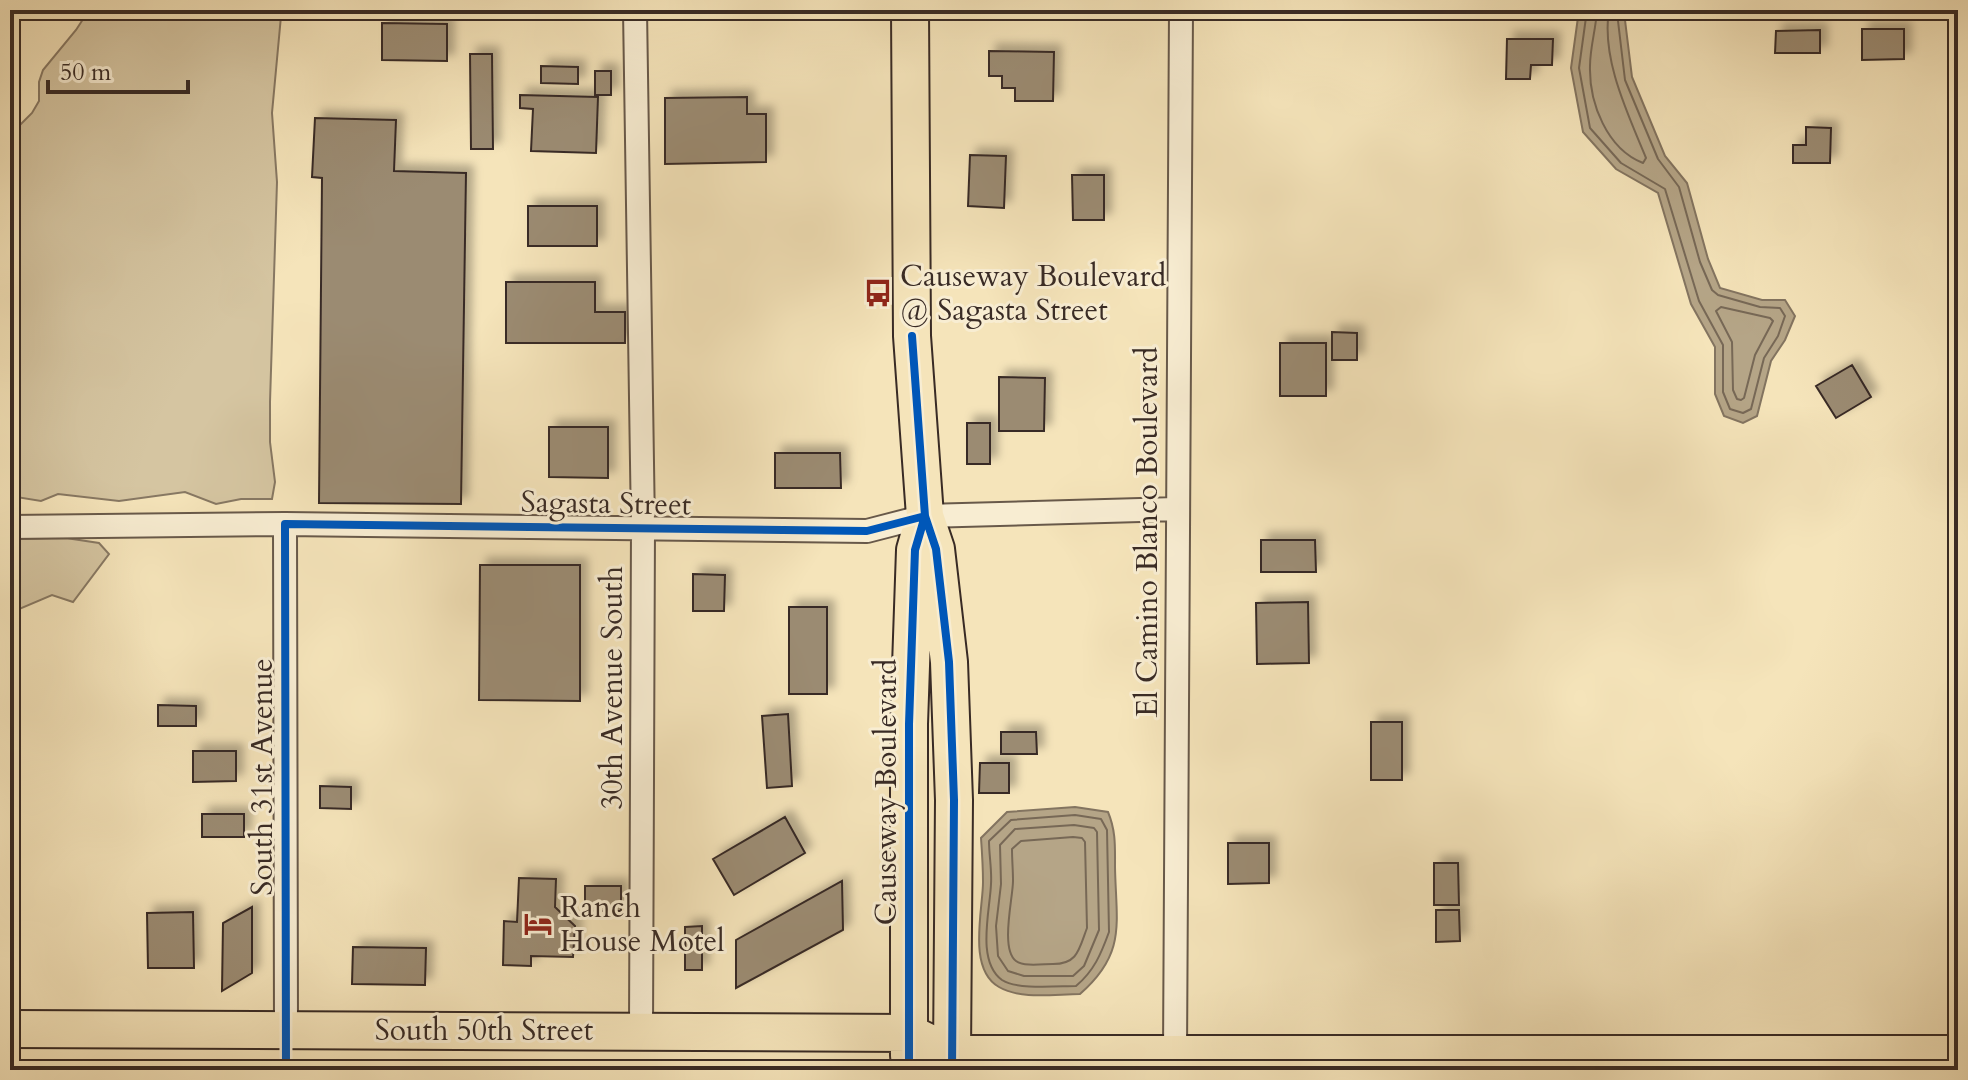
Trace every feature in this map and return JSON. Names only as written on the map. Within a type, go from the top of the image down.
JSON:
[{"type":"main road","name":"Causeway Boulevard","points":[[910,10],[912,336],[925,516],[936,549],[949,662],[954,800],[952,1054]]},
{"type":"main road","name":"Causeway Boulevard","points":[[912,1070],[909,1033],[909,724],[915,550],[925,516]]},
{"type":"main road","name":"South 50th Street","points":[[10,1029],[909,1033],[952,1054]]},
{"type":"main road","name":"South 50th Street","points":[[912,1070],[952,1054],[1958,1054]]},
{"type":"street","name":"30th Avenue South","points":[[635,10],[643,527],[641,1030]]},
{"type":"street","name":"El Camino Blanco Boulevard","points":[[1175,1054],[1181,10]]},
{"type":"street","name":"Sagasta Street","points":[[10,527],[285,524],[867,531],[925,516],[1176,509]]},
{"type":"street","name":"South 31st Avenue","points":[[285,524],[286,1029]]},
{"type":"shaded area","points":[[89,10],[277,10],[281,16],[272,113],[277,182],[270,402],[270,442],[275,482],[272,499],[241,499],[216,504],[185,492],[119,501],[58,494],[41,501],[10,496],[10,135],[32,113],[39,101],[39,82],[43,70]]},
{"type":"shaded area","points":[[66,538],[99,543],[109,554],[73,602],[52,595],[19,609],[10,620],[10,539]]},
{"type":"water","points":[[1579,10],[1627,10],[1625,20],[1632,77],[1665,156],[1687,183],[1708,259],[1720,288],[1762,300],[1785,300],[1795,316],[1785,340],[1771,361],[1757,416],[1743,423],[1724,416],[1715,394],[1715,347],[1691,304],[1658,193],[1616,169],[1583,132],[1571,68]]},
{"type":"water","points":[[1075,807],[1108,812],[1112,826],[1117,921],[1112,951],[1095,979],[1080,994],[1038,995],[1008,991],[989,978],[980,953],[981,838],[1007,812]]},
{"type":"building","points":[[382,23],[447,24],[447,61],[382,60]]},
{"type":"building","points":[[1862,29],[1904,29],[1904,59],[1862,60]]},
{"type":"building","points":[[1820,30],[1820,53],[1775,53],[1776,31]]},
{"type":"building","points":[[1507,39],[1553,39],[1552,65],[1531,65],[1530,79],[1506,79]]},
{"type":"building","points":[[989,51],[1054,52],[1053,101],[1015,101],[1015,88],[1002,88],[1002,76],[989,76]]},
{"type":"building","points":[[470,54],[492,54],[493,149],[471,149]]},
{"type":"building","points":[[541,66],[578,67],[578,84],[541,83]]},
{"type":"building","points":[[595,71],[611,71],[611,95],[595,95]]},
{"type":"building","points":[[520,95],[598,97],[596,153],[531,151],[533,109],[520,108]]},
{"type":"building","points":[[747,97],[747,114],[766,114],[766,162],[665,164],[665,98]]},
{"type":"building","points":[[315,118],[396,120],[394,171],[466,173],[461,504],[319,503],[322,178],[312,177]]},
{"type":"building","points":[[1806,127],[1831,128],[1830,163],[1793,163],[1793,145],[1806,145]]},
{"type":"building","points":[[970,155],[1006,156],[1004,208],[968,206]]},
{"type":"building","points":[[1072,175],[1104,175],[1104,220],[1073,220]]},
{"type":"building","points":[[528,206],[597,206],[597,246],[528,246]]},
{"type":"building","points":[[506,282],[595,282],[595,312],[625,312],[625,343],[506,343]]},
{"type":"building","points":[[1332,332],[1357,333],[1357,360],[1332,360]]},
{"type":"building","points":[[1280,343],[1326,343],[1326,396],[1280,396]]},
{"type":"building","points":[[1852,365],[1871,397],[1836,418],[1816,386]]},
{"type":"building","points":[[999,377],[1045,378],[1044,431],[999,431]]},
{"type":"building","points":[[967,423],[990,423],[990,464],[967,464]]},
{"type":"building","points":[[549,427],[608,427],[608,478],[549,477]]},
{"type":"building","points":[[775,453],[840,453],[841,488],[775,488]]},
{"type":"building","points":[[1261,540],[1315,540],[1316,572],[1261,572]]},
{"type":"building","points":[[480,565],[580,565],[580,701],[479,700]]},
{"type":"building","points":[[693,574],[725,575],[724,611],[693,611]]},
{"type":"building","points":[[1308,602],[1309,663],[1257,664],[1256,603]]},
{"type":"building","points":[[789,607],[827,607],[827,694],[789,694]]},
{"type":"building","points":[[158,705],[196,706],[196,726],[158,726]]},
{"type":"building","points":[[788,714],[792,786],[767,788],[762,716]]},
{"type":"building","points":[[1371,722],[1402,722],[1402,780],[1371,780]]},
{"type":"building","points":[[1001,732],[1036,732],[1037,754],[1001,754]]},
{"type":"building","points":[[193,751],[236,751],[236,781],[193,782]]},
{"type":"building","points":[[980,763],[1009,763],[1009,793],[979,793]]},
{"type":"building","points":[[320,786],[351,787],[351,809],[320,808]]},
{"type":"building","points":[[202,814],[244,814],[244,837],[202,837]]},
{"type":"building","points":[[785,817],[805,853],[734,895],[713,859]]},
{"type":"building","points":[[1228,843],[1269,843],[1269,883],[1228,884]]},
{"type":"building","points":[[1434,863],[1458,863],[1459,905],[1434,905]]},
{"type":"building","name":"Ranch House Motel","points":[[519,878],[556,879],[555,907],[575,926],[573,957],[531,956],[531,966],[503,965],[504,921],[517,922]]},
{"type":"building","points":[[842,881],[843,930],[736,988],[736,940]]},
{"type":"building","points":[[585,886],[621,886],[621,911],[585,911]]},
{"type":"building","points":[[252,907],[252,973],[222,991],[223,923]]},
{"type":"building","points":[[1436,910],[1459,910],[1460,941],[1436,942]]},
{"type":"building","points":[[193,912],[194,968],[148,968],[147,913]]},
{"type":"building","points":[[702,926],[702,970],[685,970],[685,927]]},
{"type":"building","points":[[353,947],[426,948],[425,985],[352,984]]},
{"type":"cycle path","points":[[912,336],[925,516],[936,549],[949,662],[954,800],[952,1070]]},
{"type":"cycle path","points":[[286,1070],[285,524],[867,531],[925,516]]},
{"type":"cycle path","points":[[909,1070],[909,724],[915,550],[925,516]]},
{"type":"place","name":"Causeway Boulevard @ Sagasta Street","points":[[878,293]]},
{"type":"place","name":"Ranch House Motel","points":[[538,924]]}]
